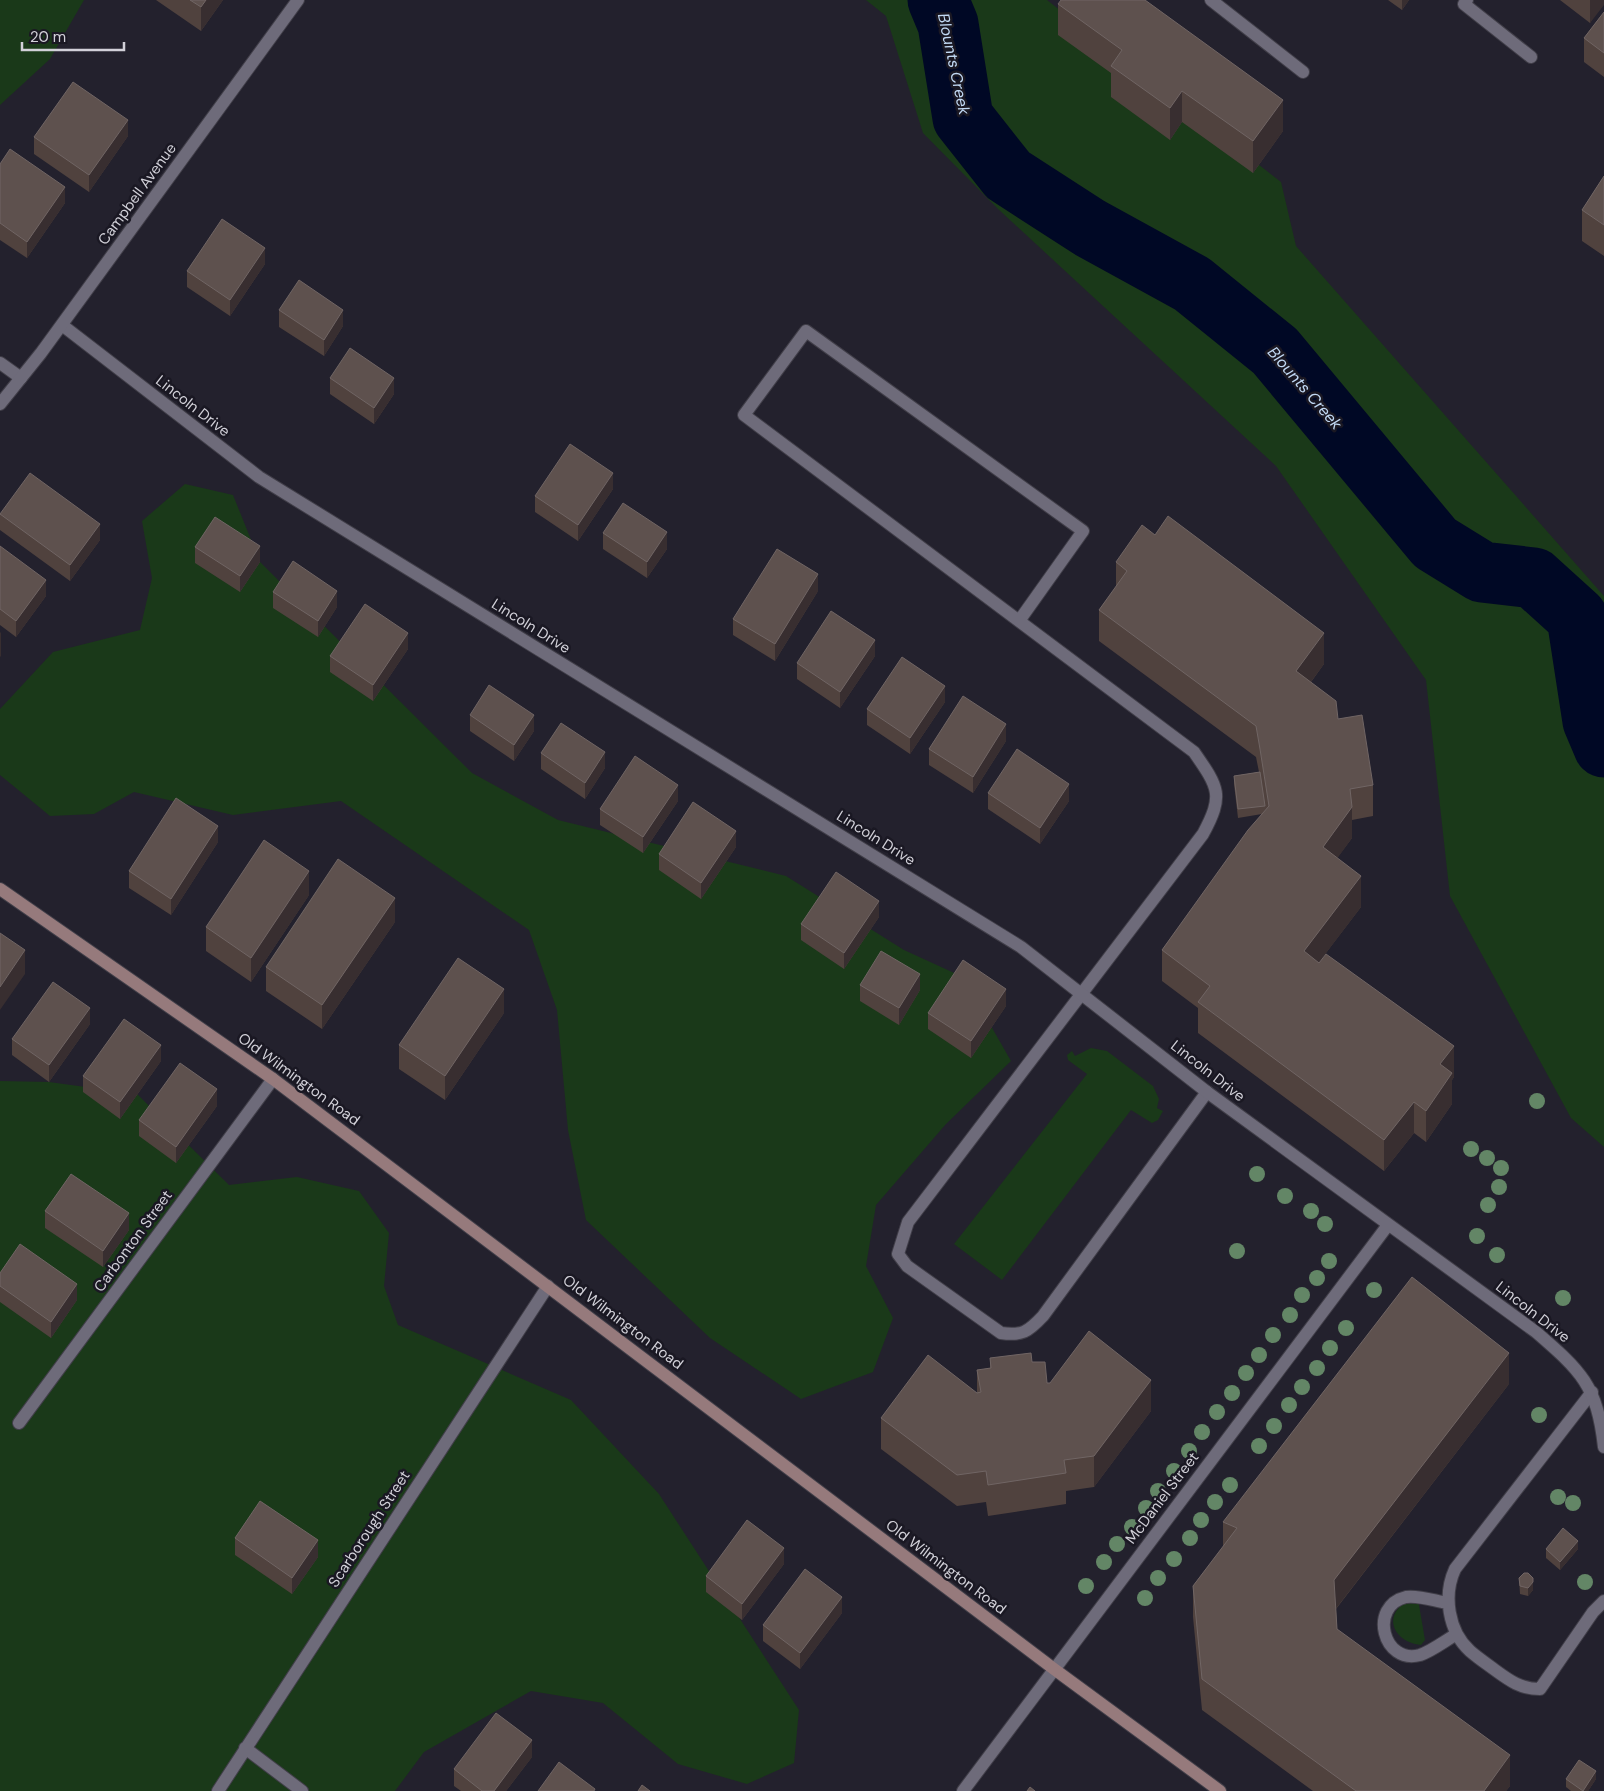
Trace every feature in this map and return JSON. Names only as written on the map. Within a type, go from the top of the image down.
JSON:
[{"type":"main road","name":"Old Wilmington Road","points":[[0,889],[273,1079],[1054,1669],[1220,1791]]},
{"type":"street","name":"Campbell Avenue","points":[[0,404],[62,325],[298,0]]},
{"type":"street","points":[[1210,0],[1303,72]]},
{"type":"street","points":[[1467,0],[1464,4],[1531,57]]},
{"type":"street","name":"Lincoln Drive","points":[[62,325],[259,478],[1021,947],[1084,994],[1207,1092],[1536,1332],[1577,1370],[1592,1392],[1601,1422],[1604,1447]]},
{"type":"street","points":[[1019,621],[1083,531],[806,331],[744,415],[1019,621],[1194,752],[1206,770],[1217,794],[1215,813],[1203,834],[1084,994],[908,1222],[898,1254],[907,1266],[1001,1332],[1017,1335],[1032,1328],[1043,1316],[1207,1092]]},
{"type":"street","points":[[0,363],[21,378]]},
{"type":"street","name":"Carbonton Street","points":[[19,1423],[273,1079]]},
{"type":"street","name":"McDaniel Street","points":[[963,1791],[1388,1225]]},
{"type":"street","name":"Scarborough Street","points":[[218,1791],[548,1286]]},
{"type":"street","points":[[1592,1392],[1455,1569],[1450,1580],[1448,1603],[1457,1634],[1469,1651],[1513,1683],[1526,1689],[1540,1689],[1593,1612],[1604,1601]]},
{"type":"street","points":[[1448,1603],[1416,1597],[1398,1600],[1386,1614],[1383,1632],[1393,1648],[1410,1656],[1420,1655],[1457,1634]]},
{"type":"street","points":[[245,1748],[302,1791]]},
{"type":"green space","points":[[0,0],[84,0],[50,59],[0,105]]},
{"type":"green space","points":[[866,0],[1047,0],[1281,182],[1296,246],[1604,596],[1604,1147],[1571,1118],[1450,896],[1426,680],[1276,466],[997,208],[923,133],[886,16]]},
{"type":"green space","points":[[185,484],[233,495],[260,562],[472,773],[558,820],[786,876],[904,950],[963,977],[1011,1061],[946,1124],[876,1205],[866,1266],[893,1318],[873,1372],[801,1399],[710,1338],[586,1220],[568,1130],[557,1010],[529,930],[341,801],[233,815],[134,792],[94,814],[50,816],[0,775],[0,709],[53,652],[140,630],[152,578],[142,521]]},
{"type":"green space","points":[[1091,1048],[1107,1051],[1153,1086],[1159,1099],[1157,1108],[1163,1111],[1158,1120],[1152,1123],[1131,1110],[1002,1280],[954,1244],[1087,1074],[1068,1060],[1067,1055],[1072,1051],[1075,1056]]},
{"type":"green space","points":[[0,1081],[49,1082],[137,1094],[229,1185],[297,1177],[359,1191],[389,1233],[384,1286],[398,1325],[571,1400],[659,1494],[799,1710],[794,1763],[747,1784],[678,1764],[603,1703],[531,1691],[424,1752],[395,1791],[0,1791]]},
{"type":"green space","points":[[1406,1602],[1418,1602],[1425,1640],[1421,1645],[1405,1640],[1395,1629],[1394,1615],[1398,1608]]},
{"type":"building","points":[[190,0],[206,0],[201,7]]},
{"type":"building","points":[[1061,0],[1145,0],[1283,100],[1253,141],[1182,91],[1170,108],[1111,66],[1122,50],[1058,4]]},
{"type":"building","points":[[1604,12],[1604,53],[1584,38]]},
{"type":"building","points":[[73,82],[128,120],[89,175],[34,137]]},
{"type":"building","points":[[10,149],[65,187],[27,242],[0,223],[0,164]]},
{"type":"building","points":[[1604,176],[1604,225],[1582,210]]},
{"type":"building","points":[[222,219],[265,248],[230,300],[187,271]]},
{"type":"building","points":[[299,280],[343,310],[324,340],[279,310]]},
{"type":"building","points":[[350,348],[394,378],[374,408],[330,378]]},
{"type":"building","points":[[570,444],[613,473],[578,525],[535,496]]},
{"type":"building","points":[[30,473],[100,524],[70,565],[0,514]]},
{"type":"building","points":[[623,503],[667,532],[647,562],[603,533]]},
{"type":"building","points":[[1168,516],[1324,633],[1296,671],[1336,701],[1338,719],[1362,715],[1373,785],[1350,789],[1352,807],[1323,847],[1361,876],[1304,951],[1319,963],[1326,954],[1454,1046],[1440,1064],[1452,1073],[1426,1111],[1414,1102],[1384,1140],[1198,1002],[1210,986],[1162,950],[1248,830],[1269,806],[1256,726],[1099,610],[1127,571],[1116,562],[1142,525],[1155,535]]},
{"type":"building","points":[[215,517],[260,546],[240,576],[195,547]]},
{"type":"building","points":[[0,546],[46,580],[16,621],[0,609]]},
{"type":"building","points":[[777,549],[818,574],[775,644],[733,619]]},
{"type":"building","points":[[293,561],[337,591],[318,621],[273,592]]},
{"type":"building","points":[[365,604],[408,633],[373,685],[330,656]]},
{"type":"building","points":[[831,611],[875,640],[840,692],[797,663]]},
{"type":"building","points":[[902,657],[945,686],[910,738],[867,709]]},
{"type":"building","points":[[489,685],[534,715],[514,745],[470,715]]},
{"type":"building","points":[[963,696],[1006,724],[973,777],[929,749]]},
{"type":"building","points":[[561,723],[605,752],[585,783],[541,753]]},
{"type":"building","points":[[1017,749],[1069,784],[1040,828],[988,793]]},
{"type":"building","points":[[635,756],[678,785],[643,837],[600,809]]},
{"type":"building","points":[[1260,772],[1265,806],[1238,809],[1234,776]]},
{"type":"building","points":[[176,798],[218,826],[171,899],[129,871]]},
{"type":"building","points":[[693,802],[736,831],[701,883],[659,854]]},
{"type":"building","points":[[264,840],[309,871],[251,958],[206,927]]},
{"type":"building","points":[[338,859],[395,898],[322,1005],[266,967]]},
{"type":"building","points":[[836,872],[879,901],[844,953],[801,924]]},
{"type":"building","points":[[0,933],[25,950],[0,987]]},
{"type":"building","points":[[881,951],[920,974],[899,1008],[860,985]]},
{"type":"building","points":[[458,958],[504,989],[445,1076],[399,1045]]},
{"type":"building","points":[[963,960],[1006,989],[971,1041],[928,1013]]},
{"type":"building","points":[[53,982],[90,1008],[49,1065],[12,1039]]},
{"type":"building","points":[[124,1019],[161,1045],[120,1102],[83,1076]]},
{"type":"building","points":[[180,1063],[217,1089],[176,1147],[139,1120]]},
{"type":"building","points":[[71,1174],[129,1213],[103,1251],[45,1211]]},
{"type":"building","points":[[20,1244],[77,1284],[51,1322],[0,1286],[0,1273]]},
{"type":"building","points":[[1412,1277],[1509,1353],[1334,1580],[1337,1629],[1510,1755],[1484,1791],[1356,1791],[1202,1679],[1193,1586],[1237,1528],[1223,1522]]},
{"type":"building","points":[[1089,1331],[1151,1380],[1094,1456],[1064,1460],[1066,1473],[988,1485],[986,1471],[957,1475],[881,1418],[928,1355],[977,1393],[981,1392],[977,1370],[991,1368],[990,1358],[1031,1353],[1032,1362],[1045,1362],[1047,1383],[1050,1383]]},
{"type":"building","points":[[260,1501],[318,1540],[292,1578],[235,1538]]},
{"type":"building","points":[[747,1520],[784,1548],[742,1604],[706,1576]]},
{"type":"building","points":[[1563,1528],[1578,1541],[1560,1562],[1546,1549]]},
{"type":"building","points":[[805,1569],[842,1597],[800,1653],[763,1625]]},
{"type":"building","points":[[1524,1573],[1528,1573],[1533,1578],[1533,1582],[1528,1588],[1520,1586],[1519,1578]]},
{"type":"building","points":[[496,1713],[532,1740],[494,1791],[482,1791],[454,1769]]},
{"type":"building","points":[[1579,1760],[1596,1771],[1583,1791],[1566,1779]]},
{"type":"building","points":[[559,1762],[595,1789],[594,1791],[538,1791]]},
{"type":"building","points":[[642,1785],[650,1791],[638,1791]]},
{"type":"building","points":[[1030,1787],[1035,1791],[1027,1791]]},
{"type":"waterway","name":"Blounts Creek","points":[[938,0],[948,24],[963,118],[1008,175],[1090,228],[1192,284],[1275,351],[1435,543],[1482,572],[1534,578],[1577,617],[1593,721],[1604,747]]}]
